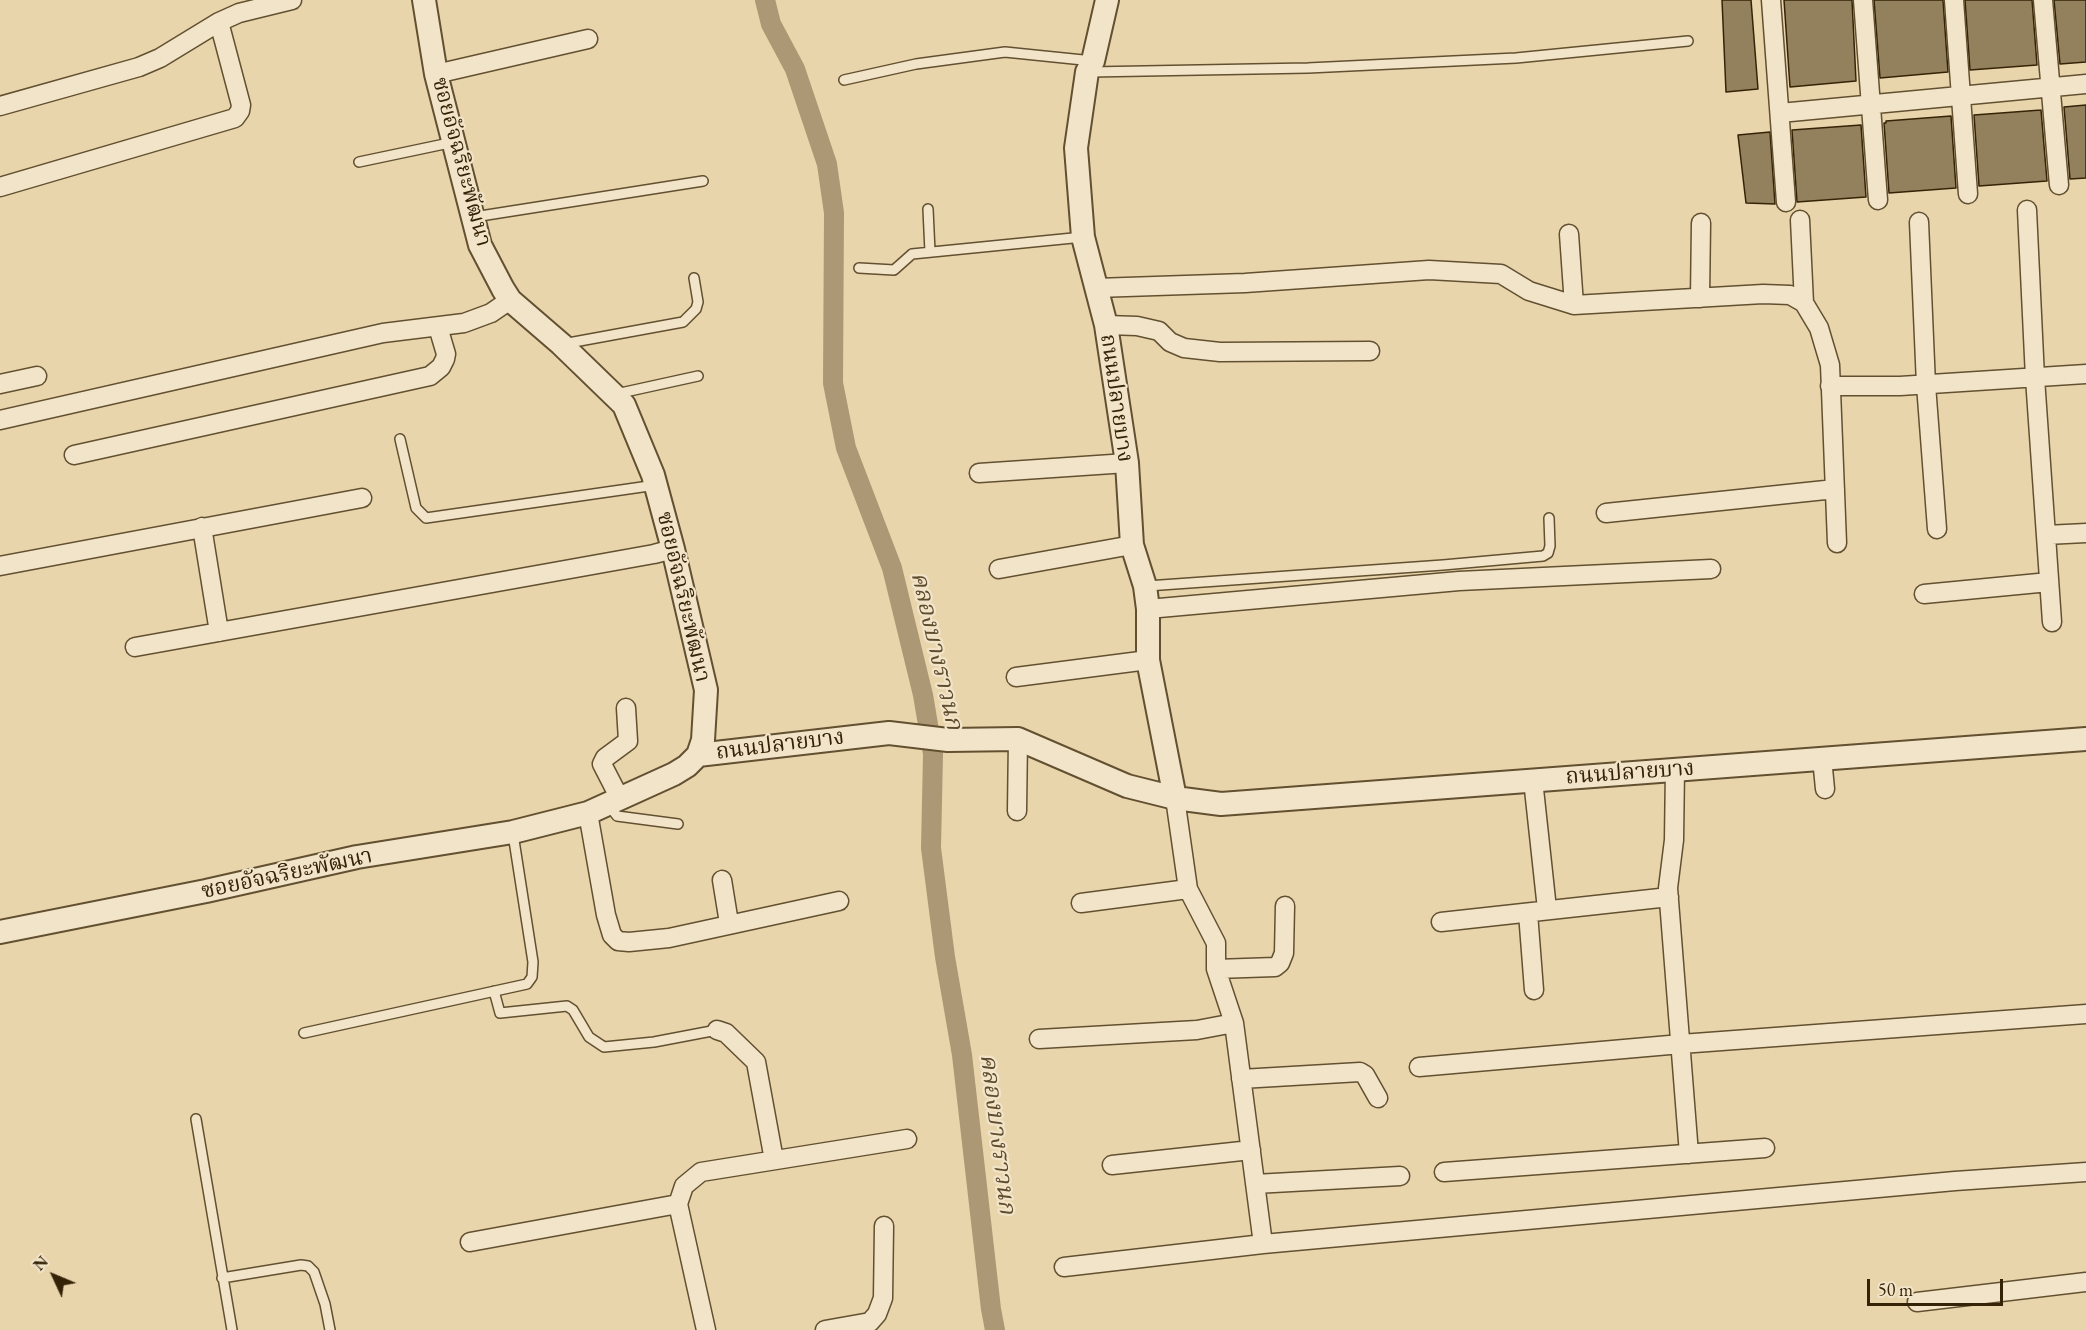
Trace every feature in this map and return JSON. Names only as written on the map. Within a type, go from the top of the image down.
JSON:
[{"type":"street","points":[[0,106],[139,67],[160,58],[219,22],[239,13],[292,0]]},
{"type":"street","name":"ซอยอัจฉริยะพัฒนา","points":[[0,932],[206,891],[357,857],[513,832],[605,805],[674,774],[698,755],[703,740],[706,690],[656,485],[624,405],[561,344],[510,300],[480,245],[436,74],[424,0]]},
{"type":"street","name":"ถนนปลายบาง","points":[[1107,0],[1090,66],[1076,148],[1083,237],[1106,325],[1126,462],[1132,545],[1145,586],[1148,609],[1148,660],[1175,798]]},
{"type":"street","points":[[1771,0],[1786,202]]},
{"type":"street","points":[[1863,0],[1878,200]]},
{"type":"street","points":[[1954,0],[1968,194]]},
{"type":"street","points":[[2043,0],[2059,185]]},
{"type":"street","points":[[0,187],[235,118],[241,105],[219,22]]},
{"type":"street","points":[[436,74],[588,39]]},
{"type":"street","points":[[1780,113],[2086,84]]},
{"type":"street","points":[[2027,210],[2035,378],[2052,622]]},
{"type":"street","points":[[1800,220],[1804,303],[1819,328],[1830,365],[1837,543]]},
{"type":"street","points":[[1919,222],[1926,385],[1937,529]]},
{"type":"street","points":[[1700,298],[1701,223]]},
{"type":"street","points":[[1569,234],[1574,305]]},
{"type":"street","points":[[1096,288],[1245,283],[1429,270],[1502,274],[1529,291],[1574,305],[1763,294],[1790,295],[1804,303]]},
{"type":"street","points":[[0,420],[383,333],[464,323],[491,313],[510,300]]},
{"type":"street","points":[[1106,325],[1137,326],[1159,331],[1170,342],[1184,348],[1220,352],[1370,351]]},
{"type":"street","points":[[74,455],[430,376],[441,367],[446,354],[438,327]]},
{"type":"street","points":[[1830,386],[1926,385],[2086,375]]},
{"type":"street","points":[[0,384],[37,376]]},
{"type":"street","points":[[979,473],[1126,462]]},
{"type":"street","points":[[1606,513],[1834,489]]},
{"type":"street","points":[[0,566],[362,498]]},
{"type":"street","points":[[202,527],[219,632]]},
{"type":"street","points":[[2046,535],[2086,533]]},
{"type":"street","points":[[999,569],[1132,545]]},
{"type":"street","points":[[135,647],[673,549]]},
{"type":"street","points":[[1148,609],[1459,581],[1711,569]]},
{"type":"street","points":[[1924,594],[2049,582]]},
{"type":"street","points":[[1016,677],[1148,660]]},
{"type":"street","points":[[626,708],[628,741],[604,758],[602,764],[605,805],[606,915],[612,935],[618,941],[669,938],[729,923],[839,901]]},
{"type":"street","name":"ถนนปลายบาง","points":[[698,755],[889,733],[948,740],[1018,739],[1127,786],[1175,798],[1221,804],[2086,739]]},
{"type":"street","points":[[1017,811],[1018,739]]},
{"type":"street","points":[[1822,758],[1825,789]]},
{"type":"street","points":[[1675,769],[1674,840],[1668,888],[1689,1154]]},
{"type":"street","points":[[1533,780],[1547,909]]},
{"type":"street","points":[[1175,798],[1188,889],[1216,943],[1216,969],[1234,1023],[1263,1244]]},
{"type":"street","points":[[722,880],[729,923]]},
{"type":"street","points":[[1081,903],[1188,889]]},
{"type":"street","points":[[1441,922],[1669,897]]},
{"type":"street","points":[[1216,969],[1275,967],[1280,963],[1284,952],[1286,906]]},
{"type":"street","points":[[1528,913],[1534,990]]},
{"type":"street","points":[[1419,1067],[1681,1044],[2086,1014]]},
{"type":"street","points":[[1039,1039],[1197,1030],[1234,1023]]},
{"type":"street","points":[[717,1030],[726,1033],[756,1062],[774,1160]]},
{"type":"street","points":[[1241,1079],[1360,1072],[1365,1075],[1378,1098]]},
{"type":"street","points":[[706,1330],[678,1204],[684,1186],[701,1172],[907,1139]]},
{"type":"street","points":[[1444,1172],[1765,1148]]},
{"type":"street","points":[[1112,1165],[1251,1150]]},
{"type":"street","points":[[1064,1267],[1263,1244],[1955,1181],[2086,1172]]},
{"type":"street","points":[[1255,1184],[1400,1176]]},
{"type":"street","points":[[470,1242],[678,1204]]},
{"type":"street","points":[[825,1330],[870,1322],[878,1314],[883,1298],[884,1226]]},
{"type":"street","points":[[1917,1302],[2086,1282]]},
{"type":"lane","points":[[844,80],[916,64],[1005,52],[1090,66],[1354,66],[1516,58],[1688,41]]},
{"type":"lane","points":[[359,162],[455,141]]},
{"type":"lane","points":[[474,217],[703,181]]},
{"type":"lane","points":[[928,209],[930,252]]},
{"type":"lane","points":[[859,268],[894,270],[912,254],[1083,237]]},
{"type":"lane","points":[[561,344],[682,322],[696,309],[698,302],[694,278]]},
{"type":"lane","points":[[614,394],[698,376]]},
{"type":"lane","points":[[400,440],[416,508],[426,518],[656,485]]},
{"type":"lane","points":[[1145,586],[1543,556],[1548,553],[1551,546],[1549,518]]},
{"type":"lane","points":[[605,805],[617,816],[678,824]]},
{"type":"lane","points":[[304,1033],[527,984],[532,977],[533,963],[513,832]]},
{"type":"lane","points":[[494,991],[500,1012],[567,1006],[573,1010],[589,1037],[604,1047],[654,1042],[717,1030]]},
{"type":"lane","points":[[196,1119],[232,1330]]},
{"type":"lane","points":[[222,1278],[301,1265],[308,1266],[314,1272],[325,1304],[330,1330]]},
{"type":"building","points":[[1722,0],[1751,0],[1758,89],[1726,92]]},
{"type":"building","points":[[1784,0],[1852,0],[1856,81],[1790,87]]},
{"type":"building","points":[[1874,0],[1943,0],[1948,72],[1880,78]]},
{"type":"building","points":[[1965,0],[2032,0],[2037,65],[1970,70]]},
{"type":"building","points":[[2054,0],[2086,0],[2086,62],[2060,64]]},
{"type":"building","points":[[2086,105],[2086,178],[2070,179],[2064,107]]},
{"type":"building","points":[[2041,110],[2047,181],[1979,186],[1974,115]]},
{"type":"building","points":[[1951,116],[1956,188],[1889,193],[1884,123]]},
{"type":"building","points":[[1861,125],[1866,197],[1797,202],[1792,130]]},
{"type":"building","points":[[1770,132],[1775,204],[1746,203],[1738,135]]},
{"type":"waterway","name":"คลองบางราวนก","points":[[765,0],[771,24],[795,69],[827,164],[834,213],[833,383],[846,448],[892,568],[923,695],[933,754],[931,848],[945,957],[962,1055],[995,1330]]}]
